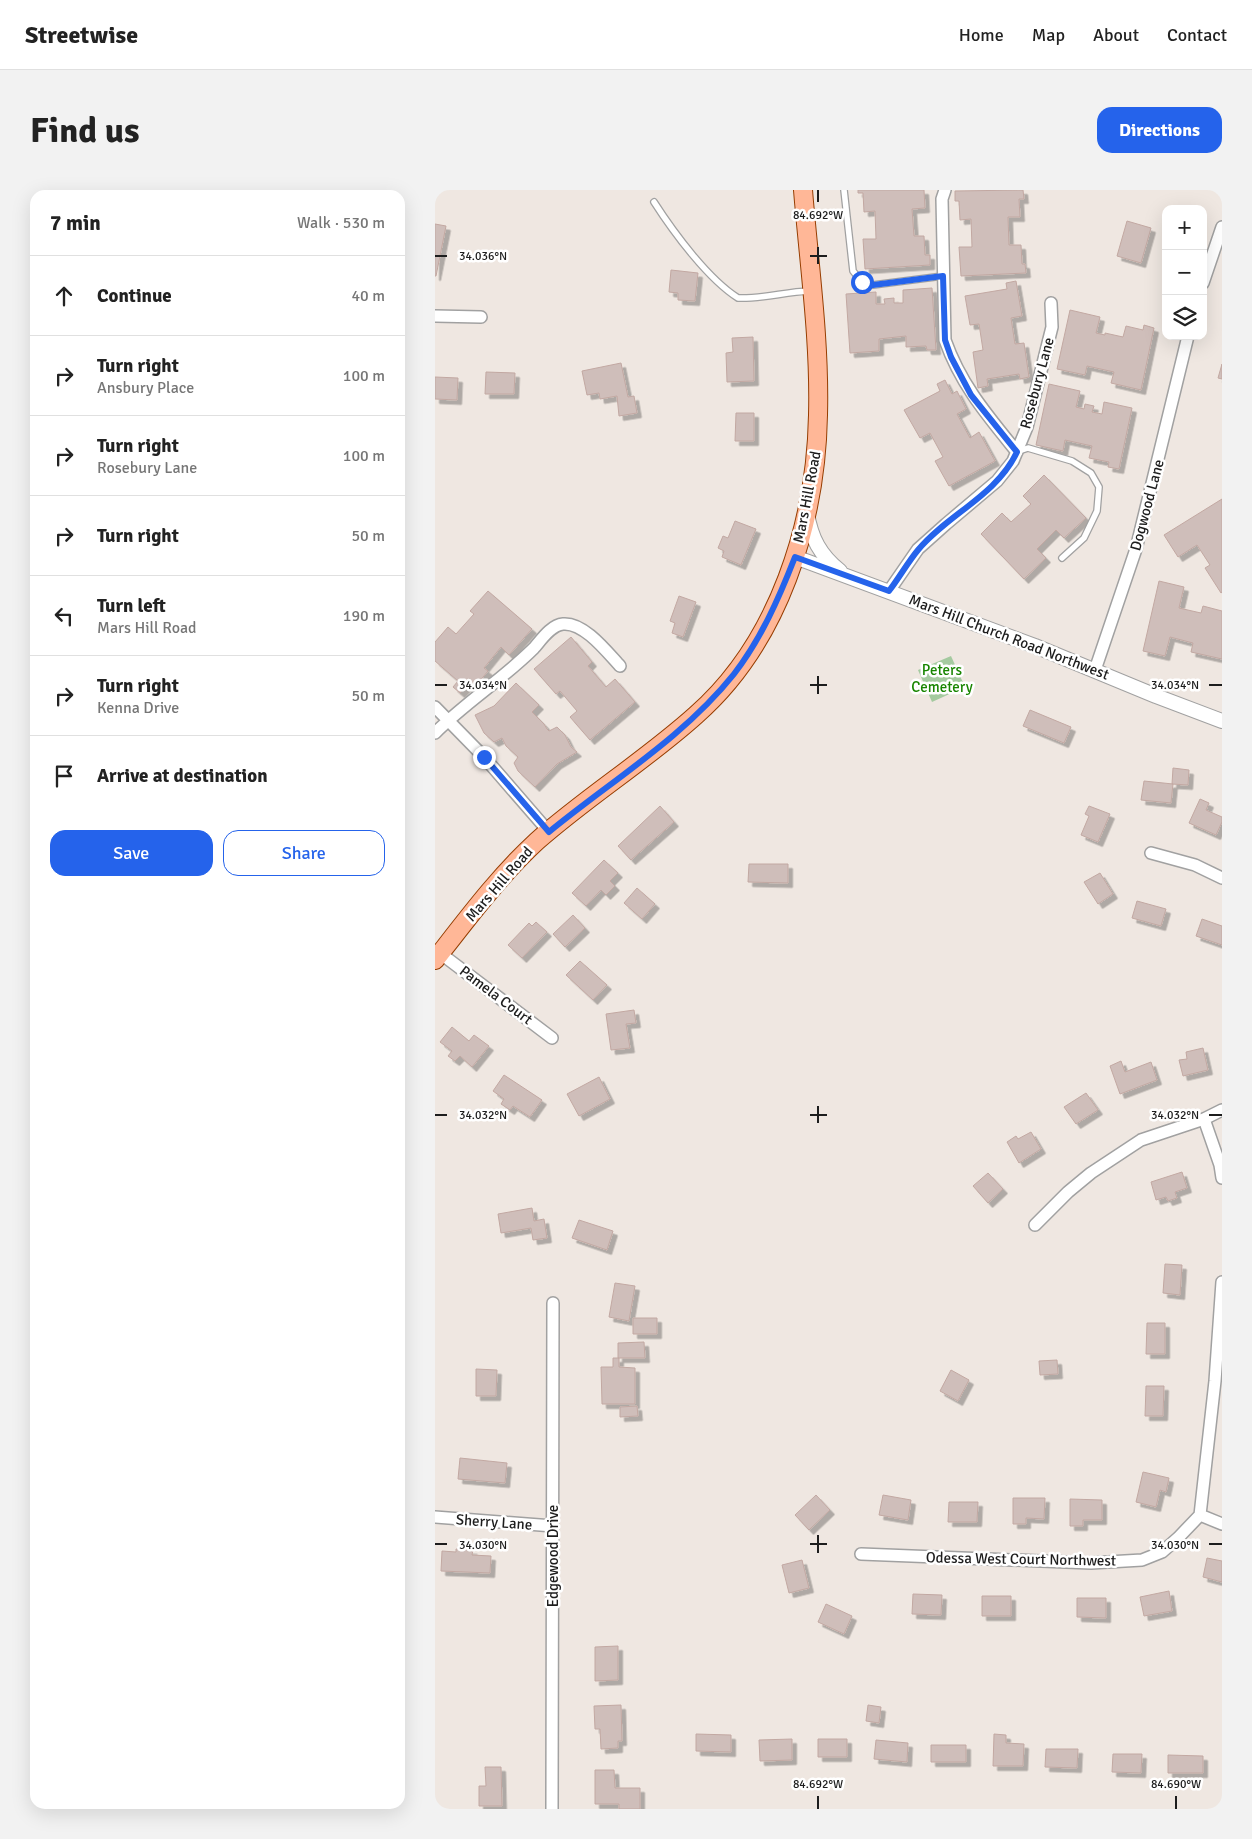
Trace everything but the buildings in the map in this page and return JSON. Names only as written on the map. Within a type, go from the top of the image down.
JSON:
[{"type":"main road","name":"Mars Hill Road","points":[[438,956],[508,870],[549,832],[661,746],[699,713],[718,693],[735,673],[760,635],[779,596],[795,557],[807,510],[814,473],[818,416],[817,354],[803,190]]},
{"type":"street","points":[[945,190],[942,199],[945,340],[951,357],[971,395],[1017,452]]},
{"type":"street","points":[[1207,271],[1222,227]]},
{"type":"street","name":"Rosebury Lane","points":[[889,591],[919,549],[997,482],[1013,461],[1027,427],[1052,328],[1051,302]]},
{"type":"street","points":[[435,316],[481,317]]},
{"type":"street","name":"Dogwood Lane","points":[[1095,670],[1136,549],[1187,340]]},
{"type":"street","points":[[807,510],[811,531],[821,552],[827,560],[846,576]]},
{"type":"street","name":"Mars Hill Church Road Northwest","points":[[795,557],[1095,670],[1222,721]]},
{"type":"street","points":[[435,733],[448,720],[515,667],[555,627],[563,624],[578,628],[594,638],[620,666]]},
{"type":"street","points":[[435,707],[484,757],[549,832]]},
{"type":"street","points":[[1151,853],[1195,866],[1222,878]]},
{"type":"street","name":"Pamela Court","points":[[438,956],[552,1038]]},
{"type":"street","points":[[1035,1225],[1068,1192],[1091,1173],[1141,1140],[1204,1119],[1222,1110]]},
{"type":"street","points":[[1204,1119],[1220,1165],[1222,1178]]},
{"type":"street","points":[[1222,1282],[1215,1381],[1200,1515],[1222,1524]]},
{"type":"street","name":"Edgewood Drive","points":[[552,1809],[553,1303]]},
{"type":"street","name":"Odessa West Court Northwest","points":[[861,1554],[1091,1563],[1142,1560],[1162,1552],[1179,1538],[1200,1515]]},
{"type":"street","name":"Sherry Lane","points":[[435,1517],[553,1526]]},
{"type":"lane","points":[[844,190],[853,271],[862,282],[873,285],[943,276]]},
{"type":"lane","points":[[654,202],[706,270],[738,298],[761,298],[792,292],[811,291]]},
{"type":"lane","points":[[1017,452],[1027,448],[1072,461],[1091,473],[1099,487],[1097,511],[1084,538],[1062,558]]},
{"type":"green space","name":"Peters Cemetery","points":[[951,656],[965,687],[932,702],[918,670]]},
{"type":"route","points":[[484,757],[549,832],[579,807],[661,746],[699,713],[718,693],[735,673],[760,635],[795,557],[889,591],[919,549],[997,482],[1013,461],[1017,452],[971,395],[951,357],[945,340],[943,276],[873,285],[862,282]]}]
